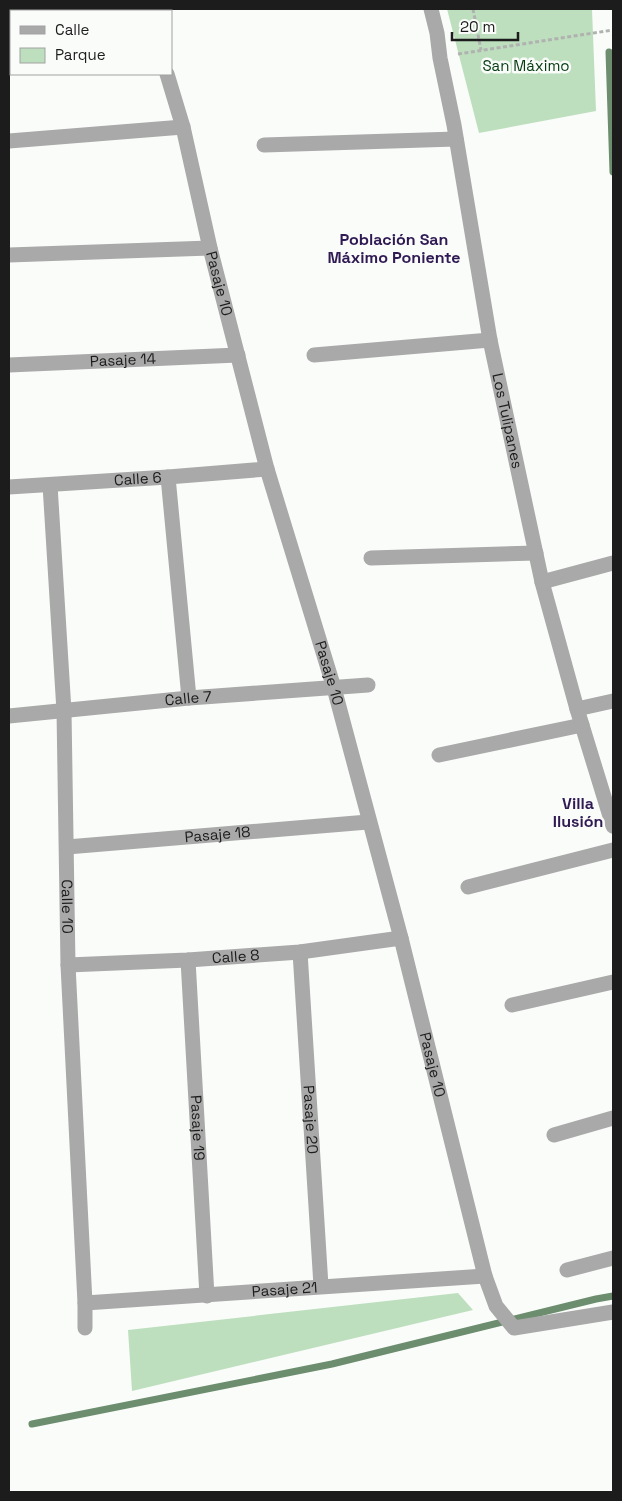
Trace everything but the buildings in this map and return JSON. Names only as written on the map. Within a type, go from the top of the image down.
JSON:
[{"type":"street","points":[[24,10],[39,9]]},
{"type":"street","name":"Los Tulipanes","points":[[431,9],[456,139],[490,340],[542,582],[577,709],[613,826]]},
{"type":"street","name":"Pasaje 10","points":[[167,75],[183,127],[210,248],[267,469],[334,688],[368,822],[401,938],[485,1276],[496,1306],[514,1328],[613,1312]]},
{"type":"street","points":[[9,141],[183,127]]},
{"type":"street","points":[[264,145],[456,139]]},
{"type":"street","points":[[9,255],[210,248]]},
{"type":"street","points":[[314,355],[490,340]]},
{"type":"street","name":"Pasaje 14","points":[[9,365],[238,354]]},
{"type":"street","name":"Calle 6","points":[[9,487],[267,469]]},
{"type":"street","points":[[168,477],[189,698]]},
{"type":"street","name":"Calle 10","points":[[50,485],[64,711],[68,965],[85,1328]]},
{"type":"street","points":[[371,558],[536,552]]},
{"type":"street","points":[[542,582],[613,564]]},
{"type":"street","name":"Calle 7","points":[[9,716],[189,698],[368,686]]},
{"type":"street","points":[[577,709],[613,701]]},
{"type":"street","points":[[439,755],[582,725]]},
{"type":"street","name":"Pasaje 18","points":[[67,847],[368,822]]},
{"type":"street","points":[[468,887],[613,850]]},
{"type":"street","name":"Calle 8","points":[[68,965],[188,960],[300,952],[401,938]]},
{"type":"street","name":"Pasaje 20","points":[[300,952],[321,1286]]},
{"type":"street","name":"Pasaje 19","points":[[188,960],[208,1296]]},
{"type":"street","points":[[512,1005],[613,982]]},
{"type":"street","points":[[554,1135],[613,1118]]},
{"type":"street","points":[[567,1270],[613,1258]]},
{"type":"street","name":"Pasaje 21","points":[[85,1303],[485,1276]]},
{"type":"path","points":[[473,9],[481,50]]},
{"type":"path","points":[[440,58],[613,30]]},
{"type":"green space","name":"San Máximo","points":[[447,9],[592,9],[596,111],[479,133]]},
{"type":"green space","points":[[458,1293],[473,1310],[132,1391],[128,1330]]},
{"type":"waterway","points":[[609,52],[613,172]]},
{"type":"waterway","points":[[32,1424],[332,1364],[613,1296]]},
{"type":"district","name":"Población San Máximo Poniente","points":[[394,248]]},
{"type":"district","name":"Villa Ilusión","points":[[578,812]]}]
